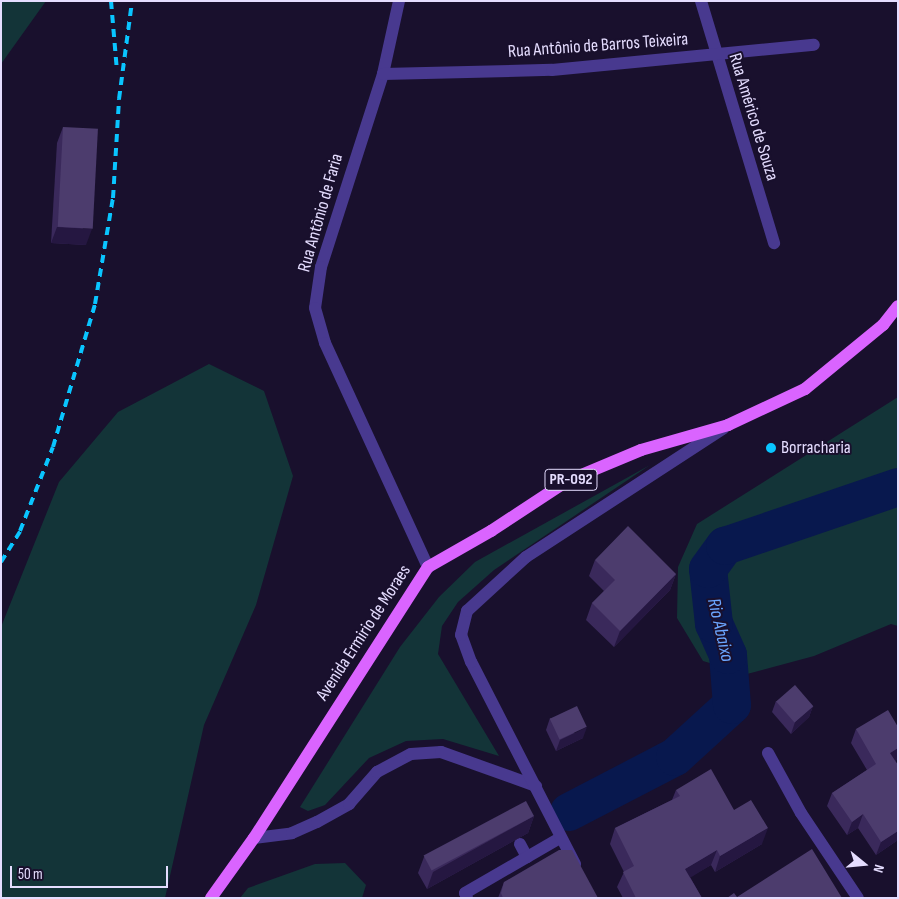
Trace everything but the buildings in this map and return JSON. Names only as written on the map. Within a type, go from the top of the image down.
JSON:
[{"type":"main road","name":"Avenida Ermirio de Moraes","points":[[211,898],[254,838],[428,567],[491,532],[567,481],[641,450],[728,425],[805,389],[883,325],[898,306]]},
{"type":"street","name":"Rua Antônio de Faria","points":[[399,1],[383,74],[321,267],[315,308],[325,343],[428,567]]},
{"type":"street","name":"Rua Américo de Souza","points":[[701,1],[774,243]]},
{"type":"street","name":"Rua Antônio de Barros Teixeira","points":[[383,74],[552,70],[814,45]]},
{"type":"street","points":[[580,872],[560,838],[536,786],[470,662],[461,635],[467,611],[526,557],[728,425]]},
{"type":"street","points":[[254,838],[292,833],[317,822],[349,804],[377,772],[411,754],[440,752],[536,786]]},
{"type":"street","points":[[768,753],[801,813],[858,898]]},
{"type":"street","points":[[466,896],[560,838]]},
{"type":"street","points":[[520,844],[527,857]]},
{"type":"green space","points":[[1,1],[46,1],[1,64]]},
{"type":"green space","points":[[209,364],[264,391],[293,476],[256,605],[204,725],[165,898],[1,898],[1,627],[59,482],[118,412]]},
{"type":"green space","points":[[898,397],[898,626],[891,624],[814,656],[747,674],[703,661],[677,618],[678,567],[697,524]]},
{"type":"green space","points":[[650,465],[494,570],[458,602],[442,626],[438,654],[499,756],[443,739],[406,741],[369,758],[325,805],[308,811],[300,807],[400,647],[439,597],[475,562]]},
{"type":"green space","points":[[345,863],[366,885],[362,898],[240,898],[248,888],[315,864]]},
{"type":"waterway","name":"Rio Abaixo","points":[[569,812],[675,757],[732,705],[728,655],[714,624],[708,569],[725,546],[898,487]]},
{"type":"railway","points":[[111,1],[117,71]]},
{"type":"railway","points":[[1,562],[20,531],[53,447],[95,304],[113,198],[119,99],[132,1]]},
{"type":"place","name":"Borracharia","points":[[771,448]]}]
